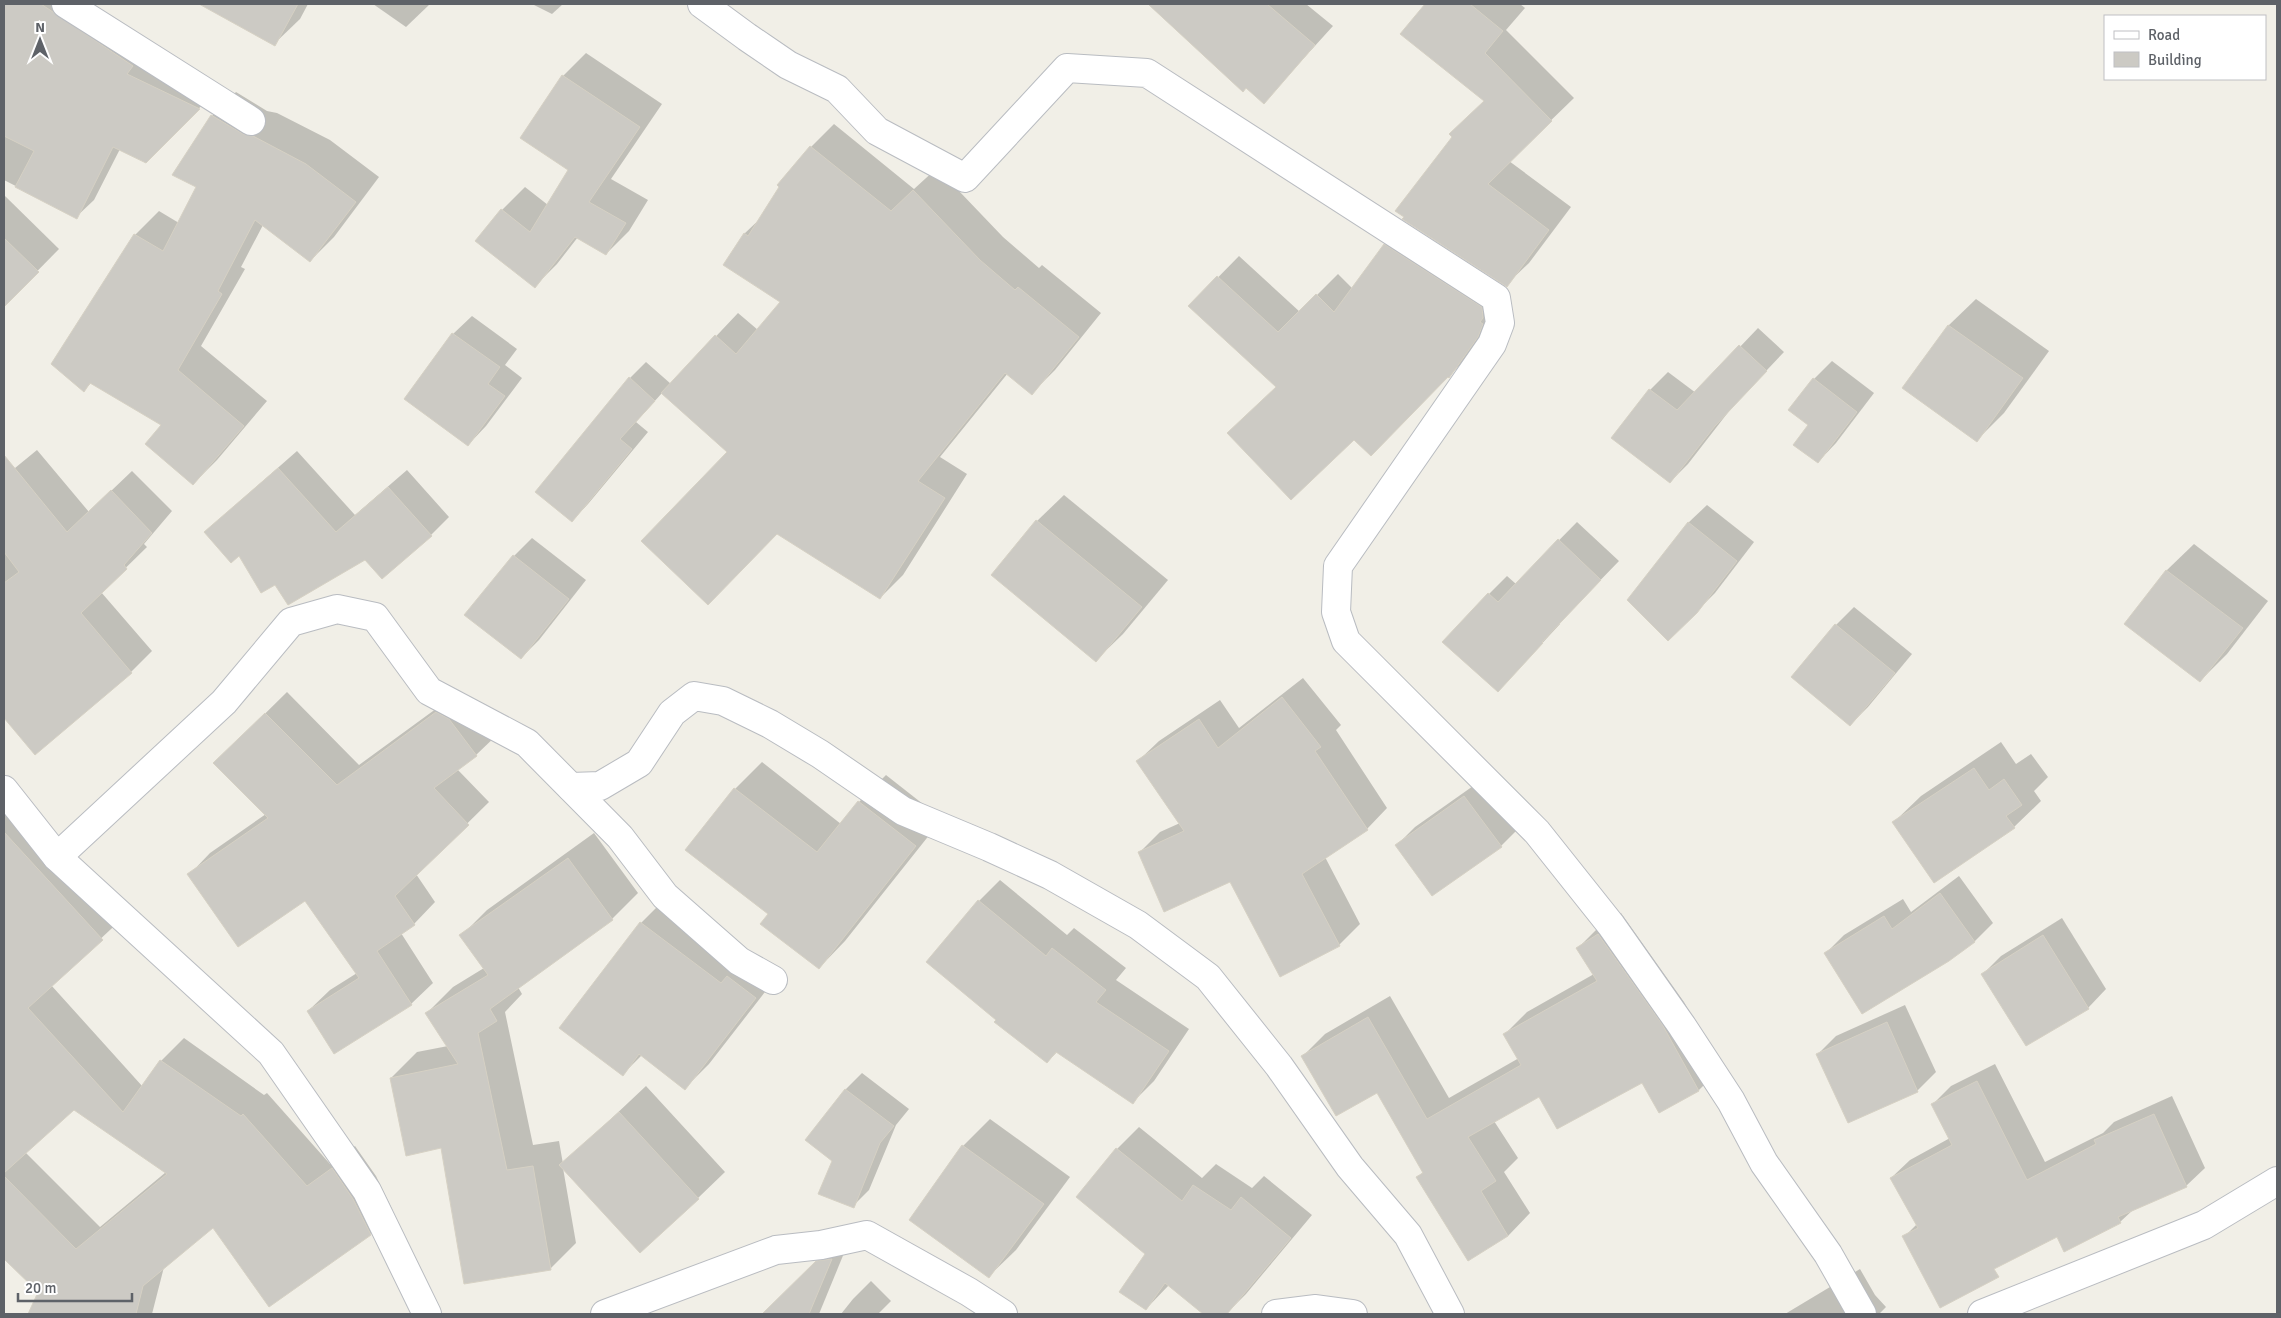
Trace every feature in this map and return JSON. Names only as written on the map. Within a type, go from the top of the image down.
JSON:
[{"type":"street","points":[[66,4],[251,121]]},
{"type":"street","points":[[702,4],[747,38],[788,64],[836,89],[877,131],[965,178],[1067,68],[1147,73],[1496,298],[1500,323],[1492,344],[1338,566],[1336,612],[1346,641],[1537,832],[1611,925],[1716,1078],[1764,1163],[1828,1254],[1862,1314]]},
{"type":"street","points":[[56,857],[224,702],[291,622],[337,609],[375,617],[429,690],[527,743],[620,837],[665,896],[739,961],[773,980]]},
{"type":"street","points":[[571,787],[600,786],[638,763],[672,712],[694,696],[723,701],[770,724],[820,754],[903,811],[1050,875],[1138,925],[1208,977],[1279,1066],[1350,1167],[1408,1235],[1450,1314]]},
{"type":"street","points":[[4,790],[56,857],[271,1053],[367,1191],[427,1314]]},
{"type":"street","points":[[1982,1314],[2204,1225],[2277,1181]]},
{"type":"street","points":[[605,1314],[776,1250],[822,1245],[867,1235],[1003,1314]]},
{"type":"street","points":[[1276,1314],[1316,1309],[1353,1314]]},
{"type":"building","points":[[4,4],[41,4],[133,66],[127,74],[200,109],[146,163],[113,147],[77,219],[15,187],[34,151],[4,136]]},
{"type":"building","points":[[199,4],[298,4],[275,46]]},
{"type":"building","points":[[1148,4],[1267,4],[1315,45],[1264,104],[1246,88],[1243,92]]},
{"type":"building","points":[[1425,4],[1470,4],[1503,31],[1485,53],[1552,121],[1488,184],[1549,230],[1507,287],[1402,219],[1404,217],[1395,211],[1452,137],[1449,134],[1484,101],[1400,34]]},
{"type":"building","points":[[562,75],[640,127],[589,202],[626,223],[606,255],[575,237],[535,288],[475,241],[501,209],[530,232],[568,170],[520,138]]},
{"type":"building","points":[[211,115],[243,134],[253,136],[306,164],[356,202],[310,262],[255,220],[218,291],[222,294],[178,370],[244,426],[193,485],[145,444],[161,425],[90,383],[84,392],[51,364],[134,234],[163,251],[196,187],[172,175]]},
{"type":"building","points":[[810,146],[891,211],[913,190],[980,260],[1015,290],[1018,287],[1079,337],[1032,395],[1005,373],[918,481],[945,498],[880,599],[777,534],[708,605],[641,541],[727,452],[661,393],[715,335],[736,354],[780,302],[723,265],[744,233],[748,236],[779,187],[777,185]]},
{"type":"building","points":[[4,238],[39,272],[4,307]]},
{"type":"building","points":[[1384,244],[1482,307],[1483,318],[1480,322],[1483,324],[1478,337],[1449,378],[1371,456],[1354,440],[1291,500],[1227,433],[1276,387],[1188,306],[1217,276],[1278,332],[1316,294],[1334,312]]},
{"type":"building","points":[[1948,325],[2023,378],[1977,442],[1902,388]]},
{"type":"building","points":[[452,333],[500,367],[488,384],[505,396],[468,446],[404,399]]},
{"type":"building","points":[[1739,345],[1767,371],[1715,426],[1670,483],[1611,438],[1649,389],[1677,410]]},
{"type":"building","points":[[629,377],[655,401],[620,439],[632,449],[572,522],[535,492]]},
{"type":"building","points":[[1813,378],[1857,412],[1818,463],[1793,445],[1808,425],[1788,410]]},
{"type":"building","points":[[4,455],[67,532],[111,490],[152,533],[124,565],[127,569],[81,613],[132,673],[35,755],[4,718],[4,583],[19,572],[4,552]]},
{"type":"building","points":[[278,468],[336,532],[388,487],[432,536],[382,579],[365,560],[288,605],[275,585],[261,593],[239,556],[231,563],[204,532]]},
{"type":"building","points":[[1036,520],[1142,607],[1096,662],[991,575]]},
{"type":"building","points":[[1688,522],[1737,561],[1697,613],[1668,641],[1627,600]]},
{"type":"building","points":[[1558,539],[1601,580],[1498,692],[1442,642],[1488,593],[1498,602]]},
{"type":"building","points":[[513,555],[569,599],[521,659],[464,615]]},
{"type":"building","points":[[2166,570],[2243,628],[2200,682],[2124,624]]},
{"type":"building","points":[[1835,624],[1895,673],[1850,726],[1791,677]]},
{"type":"building","points":[[1282,697],[1321,747],[1315,751],[1368,830],[1302,874],[1340,946],[1280,977],[1230,882],[1164,912],[1138,852],[1184,831],[1136,761],[1199,719],[1218,748]]},
{"type":"building","points":[[436,712],[449,719],[477,756],[434,788],[469,825],[395,896],[415,925],[377,951],[412,1005],[334,1054],[307,1011],[359,978],[305,901],[238,947],[187,874],[268,818],[213,763],[265,713],[337,785]]},
{"type":"building","points":[[1974,768],[1989,790],[2004,779],[2022,805],[2006,816],[2015,828],[1934,883],[1892,822]]},
{"type":"building","points":[[734,788],[817,852],[858,801],[916,846],[819,969],[760,924],[768,914],[685,850]]},
{"type":"building","points":[[1464,796],[1502,847],[1432,896],[1395,845]]},
{"type":"building","points":[[4,832],[103,940],[28,1008],[123,1112],[160,1060],[241,1116],[243,1114],[307,1186],[332,1168],[353,1199],[371,1235],[269,1307],[213,1228],[143,1286],[136,1314],[28,1314],[38,1292],[4,1259],[4,1176],[76,1249],[167,1174],[74,1110],[4,1173]]},
{"type":"building","points":[[568,858],[613,920],[490,1009],[497,1021],[478,1033],[507,1170],[533,1166],[551,1270],[464,1284],[441,1148],[406,1156],[390,1078],[458,1064],[425,1013],[488,975],[459,935]]},
{"type":"building","points":[[1940,893],[1975,942],[1949,961],[1862,1014],[1824,953],[1884,916],[1892,929]]},
{"type":"building","points":[[978,900],[1046,956],[1052,948],[1106,990],[1096,1002],[1169,1051],[1133,1104],[1056,1052],[1047,1063],[994,1022],[996,1020],[926,962]]},
{"type":"building","points":[[640,922],[721,983],[727,976],[756,998],[685,1090],[639,1054],[623,1076],[559,1028]]},
{"type":"building","points":[[1598,934],[1662,1024],[1699,1091],[1659,1113],[1642,1083],[1557,1129],[1539,1097],[1468,1137],[1496,1181],[1481,1191],[1508,1236],[1468,1261],[1416,1177],[1423,1173],[1377,1093],[1336,1116],[1301,1056],[1368,1017],[1427,1119],[1521,1065],[1503,1034],[1597,981],[1576,948]]},
{"type":"building","points":[[2043,935],[2089,1009],[2026,1046],[1981,974]]},
{"type":"building","points":[[1887,1022],[1918,1092],[1848,1123],[1816,1054]]},
{"type":"building","points":[[1977,1081],[2027,1180],[2096,1144],[2094,1140],[2154,1114],[2187,1187],[2118,1217],[2121,1223],[2064,1252],[2057,1237],[1994,1269],[1999,1277],[1940,1308],[1902,1236],[1918,1228],[1890,1178],[1952,1145],[1931,1104]]},
{"type":"building","points":[[845,1089],[894,1126],[880,1143],[854,1208],[818,1194],[832,1161],[805,1140]]},
{"type":"building","points":[[619,1112],[699,1199],[640,1253],[559,1165]]},
{"type":"building","points":[[962,1145],[1044,1204],[989,1278],[909,1220]]},
{"type":"building","points":[[1116,1148],[1182,1201],[1193,1185],[1231,1210],[1241,1197],[1291,1238],[1227,1314],[1203,1314],[1165,1283],[1146,1310],[1119,1292],[1145,1254],[1076,1197]]},
{"type":"building","points":[[832,1259],[809,1314],[762,1314],[816,1261]]}]
